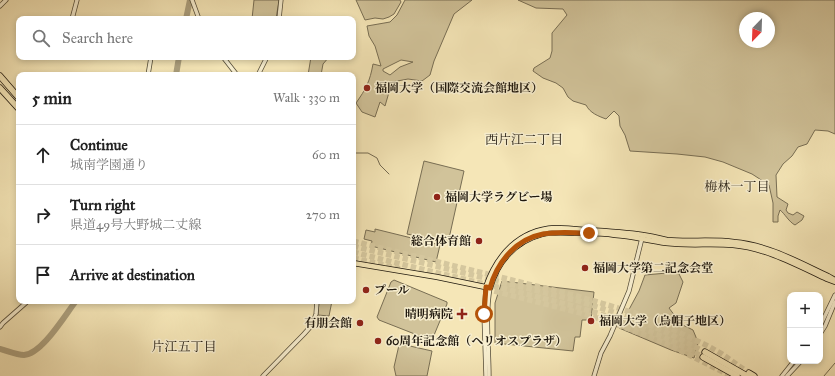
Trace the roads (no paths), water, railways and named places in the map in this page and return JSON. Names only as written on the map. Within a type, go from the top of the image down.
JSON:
[{"type":"highway","points":[[0,76],[16,95]]},
{"type":"highway","points":[[0,80],[16,99]]},
{"type":"highway","points":[[0,90],[16,107]]},
{"type":"highway","points":[[737,376],[704,355],[750,375]]},
{"type":"main road","points":[[356,263],[437,276],[488,288],[497,270],[510,252],[520,244],[535,236],[556,232],[615,235],[668,240],[735,242],[753,245],[773,251],[828,276],[835,281]]},
{"type":"street","points":[[0,6],[6,0]]},
{"type":"street","points":[[73,16],[76,0]]},
{"type":"street","points":[[192,0],[199,16]]},
{"type":"street","points":[[279,16],[281,0]]},
{"type":"street","points":[[148,72],[150,60]]},
{"type":"street","points":[[225,60],[235,72]]},
{"type":"street","points":[[260,72],[266,60]]},
{"type":"street","points":[[594,376],[601,353],[610,336],[629,291],[642,237]]},
{"type":"street","points":[[487,376],[488,288]]},
{"type":"street","points":[[823,320],[835,295]]},
{"type":"street","points":[[823,329],[835,302]]},
{"type":"street","points":[[0,327],[25,304]]},
{"type":"street","points":[[263,376],[312,325],[316,314],[317,304]]},
{"type":"street","points":[[782,376],[792,364]]},
{"type":"street","points":[[787,376],[798,364]]},
{"type":"waterway","points":[[187,16],[190,0]]},
{"type":"waterway","points":[[176,72],[178,60]]},
{"type":"waterway","points":[[356,153],[368,153],[377,158],[380,165],[389,174]]},
{"type":"waterway","points":[[0,349],[21,355],[31,353],[53,333],[74,304]]},
{"type":"waterway","points":[[824,376],[835,363]]},
{"type":"tunnel","points":[[356,242],[577,296],[635,313],[708,346],[749,373]]},
{"type":"tunnel","points":[[356,247],[575,300],[633,318],[670,334],[705,352]]},
{"type":"tunnel","points":[[356,253],[532,295],[607,316],[656,334],[703,357]]},
{"type":"tunnel","points":[[356,259],[401,269]]},
{"type":"tunnel","points":[[486,289],[588,315],[629,329],[665,343],[731,376]]},
{"type":"place","name":"福岡大学（国際交流会館地区）","points":[[367,88]]},
{"type":"place","name":"福岡大学ラグビー場","points":[[437,197]]},
{"type":"place","name":"総合体育館","points":[[479,241]]},
{"type":"place","name":"福岡大学第二記念会堂","points":[[585,268]]},
{"type":"place","name":"プール","points":[[366,290]]},
{"type":"place","name":"晴明病院","points":[[462,314]]},
{"type":"place","name":"福岡大学（烏帽子地区）","points":[[591,321]]},
{"type":"place","name":"有朋会館","points":[[360,323]]},
{"type":"place","name":"60周年記念館（ヘリオスプラザ）","points":[[378,341]]},
{"type":"district","name":"西片江二丁目","points":[[524,140]]},
{"type":"district","name":"梅林一丁目","points":[[737,187]]},
{"type":"district","name":"片江五丁目","points":[[184,347]]}]
